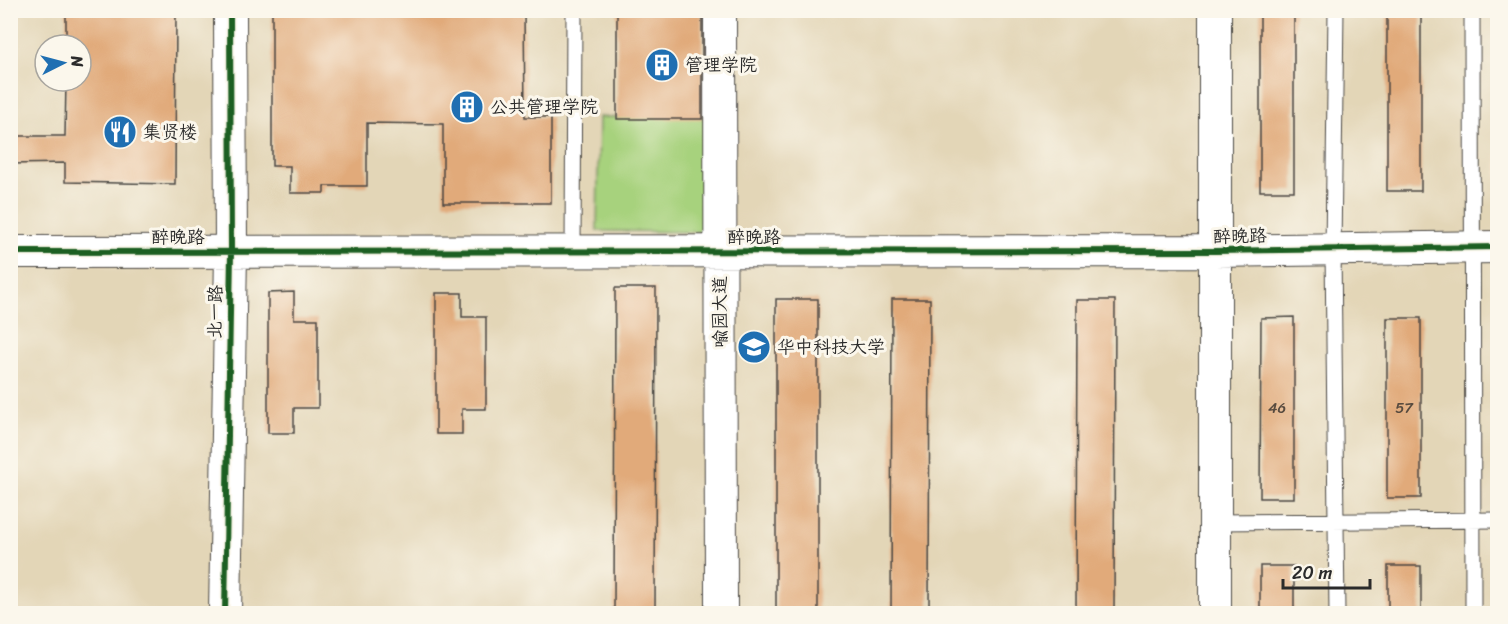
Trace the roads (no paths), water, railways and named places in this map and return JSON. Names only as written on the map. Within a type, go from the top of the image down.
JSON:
[{"type":"street","name":"北一路","points":[[225,614],[231,252],[230,10]]},
{"type":"street","name":"喻园大道","points":[[720,10],[721,614]]},
{"type":"street","points":[[1215,10],[1215,614]]},
{"type":"street","name":"醉晚路","points":[[10,252],[1215,251],[1484,247]]},
{"type":"lane","points":[[573,252],[574,10]]},
{"type":"lane","points":[[1336,10],[1333,250],[1337,614]]},
{"type":"lane","points":[[1472,10],[1484,247],[1472,520],[1473,614]]},
{"type":"lane","points":[[1215,522],[1497,520]]},
{"type":"place","name":"管理学院","points":[[662,65]]},
{"type":"place","name":"公共管理学院","points":[[467,107]]},
{"type":"place","name":"集贤楼","points":[[120,132]]},
{"type":"place","name":"华中科技大学","points":[[754,347]]}]
